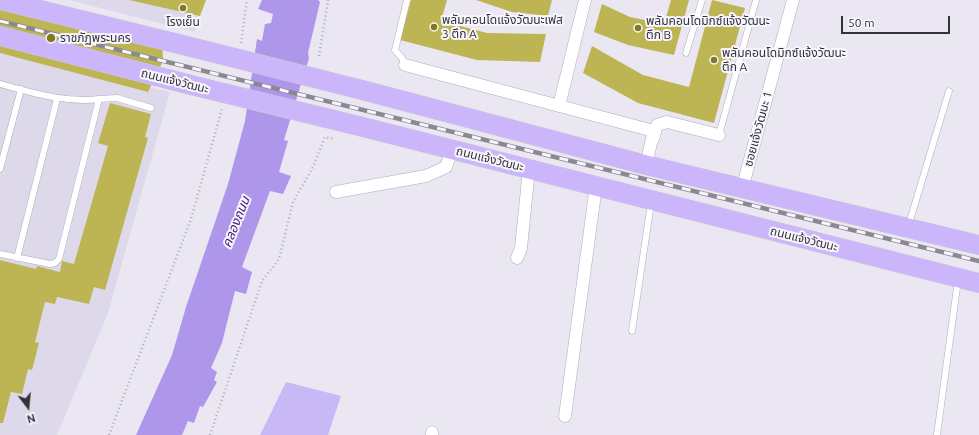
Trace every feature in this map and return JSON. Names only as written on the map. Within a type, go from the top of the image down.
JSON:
[{"type":"main road","points":[[0,0],[370,92],[646,165],[979,245]]},
{"type":"main road","name":"ถนนแจ้งวัฒนะ","points":[[0,36],[979,283]]},
{"type":"street","points":[[558,106],[585,0]]},
{"type":"street","name":"ซอยแจ้งวัฒนะ 1","points":[[742,189],[793,0]]},
{"type":"street","points":[[405,65],[645,128],[653,131],[653,139]]},
{"type":"street","points":[[646,165],[657,125],[667,122],[719,135]]},
{"type":"street","points":[[336,192],[426,176],[446,167],[452,150]]},
{"type":"street","points":[[517,258],[521,248],[529,169]]},
{"type":"street","points":[[565,416],[596,186]]},
{"type":"lane","points":[[405,65],[402,58],[395,50],[407,0]]},
{"type":"lane","points":[[686,53],[693,19],[702,0]]},
{"type":"lane","points":[[719,135],[755,0]]},
{"type":"lane","points":[[0,84],[57,99],[85,101],[117,98],[151,108]]},
{"type":"lane","points":[[0,169],[21,89]]},
{"type":"lane","points":[[908,228],[949,91]]},
{"type":"lane","points":[[17,258],[57,99]]},
{"type":"lane","points":[[0,254],[50,264],[59,260],[99,99]]},
{"type":"lane","points":[[632,331],[651,201]]},
{"type":"lane","points":[[937,435],[959,278]]},
{"type":"path","points":[[240,49],[244,33],[247,0]]},
{"type":"path","points":[[318,56],[328,0]]},
{"type":"path","points":[[109,435],[191,219],[223,108]]},
{"type":"path","points":[[210,435],[262,280],[279,259],[293,202],[313,167],[325,137],[339,139]]},
{"type":"shaded area","points":[[69,0],[202,0],[195,32]]},
{"type":"shaded area","points":[[0,53],[170,92],[108,313],[57,435],[0,435]]},
{"type":"shaded area","points":[[286,382],[341,396],[328,435],[260,435]]},
{"type":"water","name":"คลองถนน","points":[[262,0],[318,0],[320,2],[308,53],[309,58],[284,140],[288,141],[279,172],[291,176],[283,194],[270,191],[242,267],[252,272],[246,294],[235,291],[222,343],[211,368],[217,372],[214,380],[217,382],[203,407],[200,406],[194,423],[188,421],[182,435],[136,435],[172,355],[186,307],[228,184],[245,121],[257,39],[262,41],[265,24],[271,23],[273,14],[258,9]]},
{"type":"building","name":"ราชภัฏพระนคร","points":[[0,0],[162,33],[163,61],[148,92],[0,53]]},
{"type":"building","name":"โรงเย็น","points":[[129,0],[206,0],[200,16]]},
{"type":"building","name":"พลัมคอนโดแจ้งวัฒนะเฟส 3 ตึก A","points":[[411,0],[447,0],[441,21],[487,33],[546,34],[540,62],[477,60],[400,40]]},
{"type":"building","points":[[476,0],[552,0],[548,16],[512,12]]},
{"type":"building","name":"พลัมคอนโดมิกซ์แจ้งวัฒนะ ตึก B","points":[[671,0],[689,0],[674,55],[628,45],[594,32],[602,4],[630,17],[664,24]]},
{"type":"building","name":"พลัมคอนโดมิกซ์แจ้งวัฒนะ ตึก A","points":[[712,0],[745,8],[714,123],[638,103],[583,73],[592,46],[643,75],[689,87]]},
{"type":"building","points":[[110,103],[151,114],[145,137],[148,138],[105,290],[94,287],[89,304],[57,297],[55,304],[45,302],[35,342],[39,343],[32,370],[28,369],[22,394],[11,392],[3,423],[0,423],[0,260],[36,269],[37,266],[60,272],[62,261],[74,264],[108,146],[98,143]]},
{"type":"railway","points":[[0,21],[979,261]]},
{"type":"place","name":"โรงเย็น","points":[[183,8]]},
{"type":"place","name":"พลัมคอนโดแจ้งวัฒนะเฟส 3 ตึก A","points":[[434,27]]},
{"type":"place","name":"พลัมคอนโดมิกซ์แจ้งวัฒนะ ตึก B","points":[[638,28]]},
{"type":"place","name":"ราชภัฏพระนคร","points":[[51,38]]},
{"type":"place","name":"พลัมคอนโดมิกซ์แจ้งวัฒนะ ตึก A","points":[[714,60]]}]
